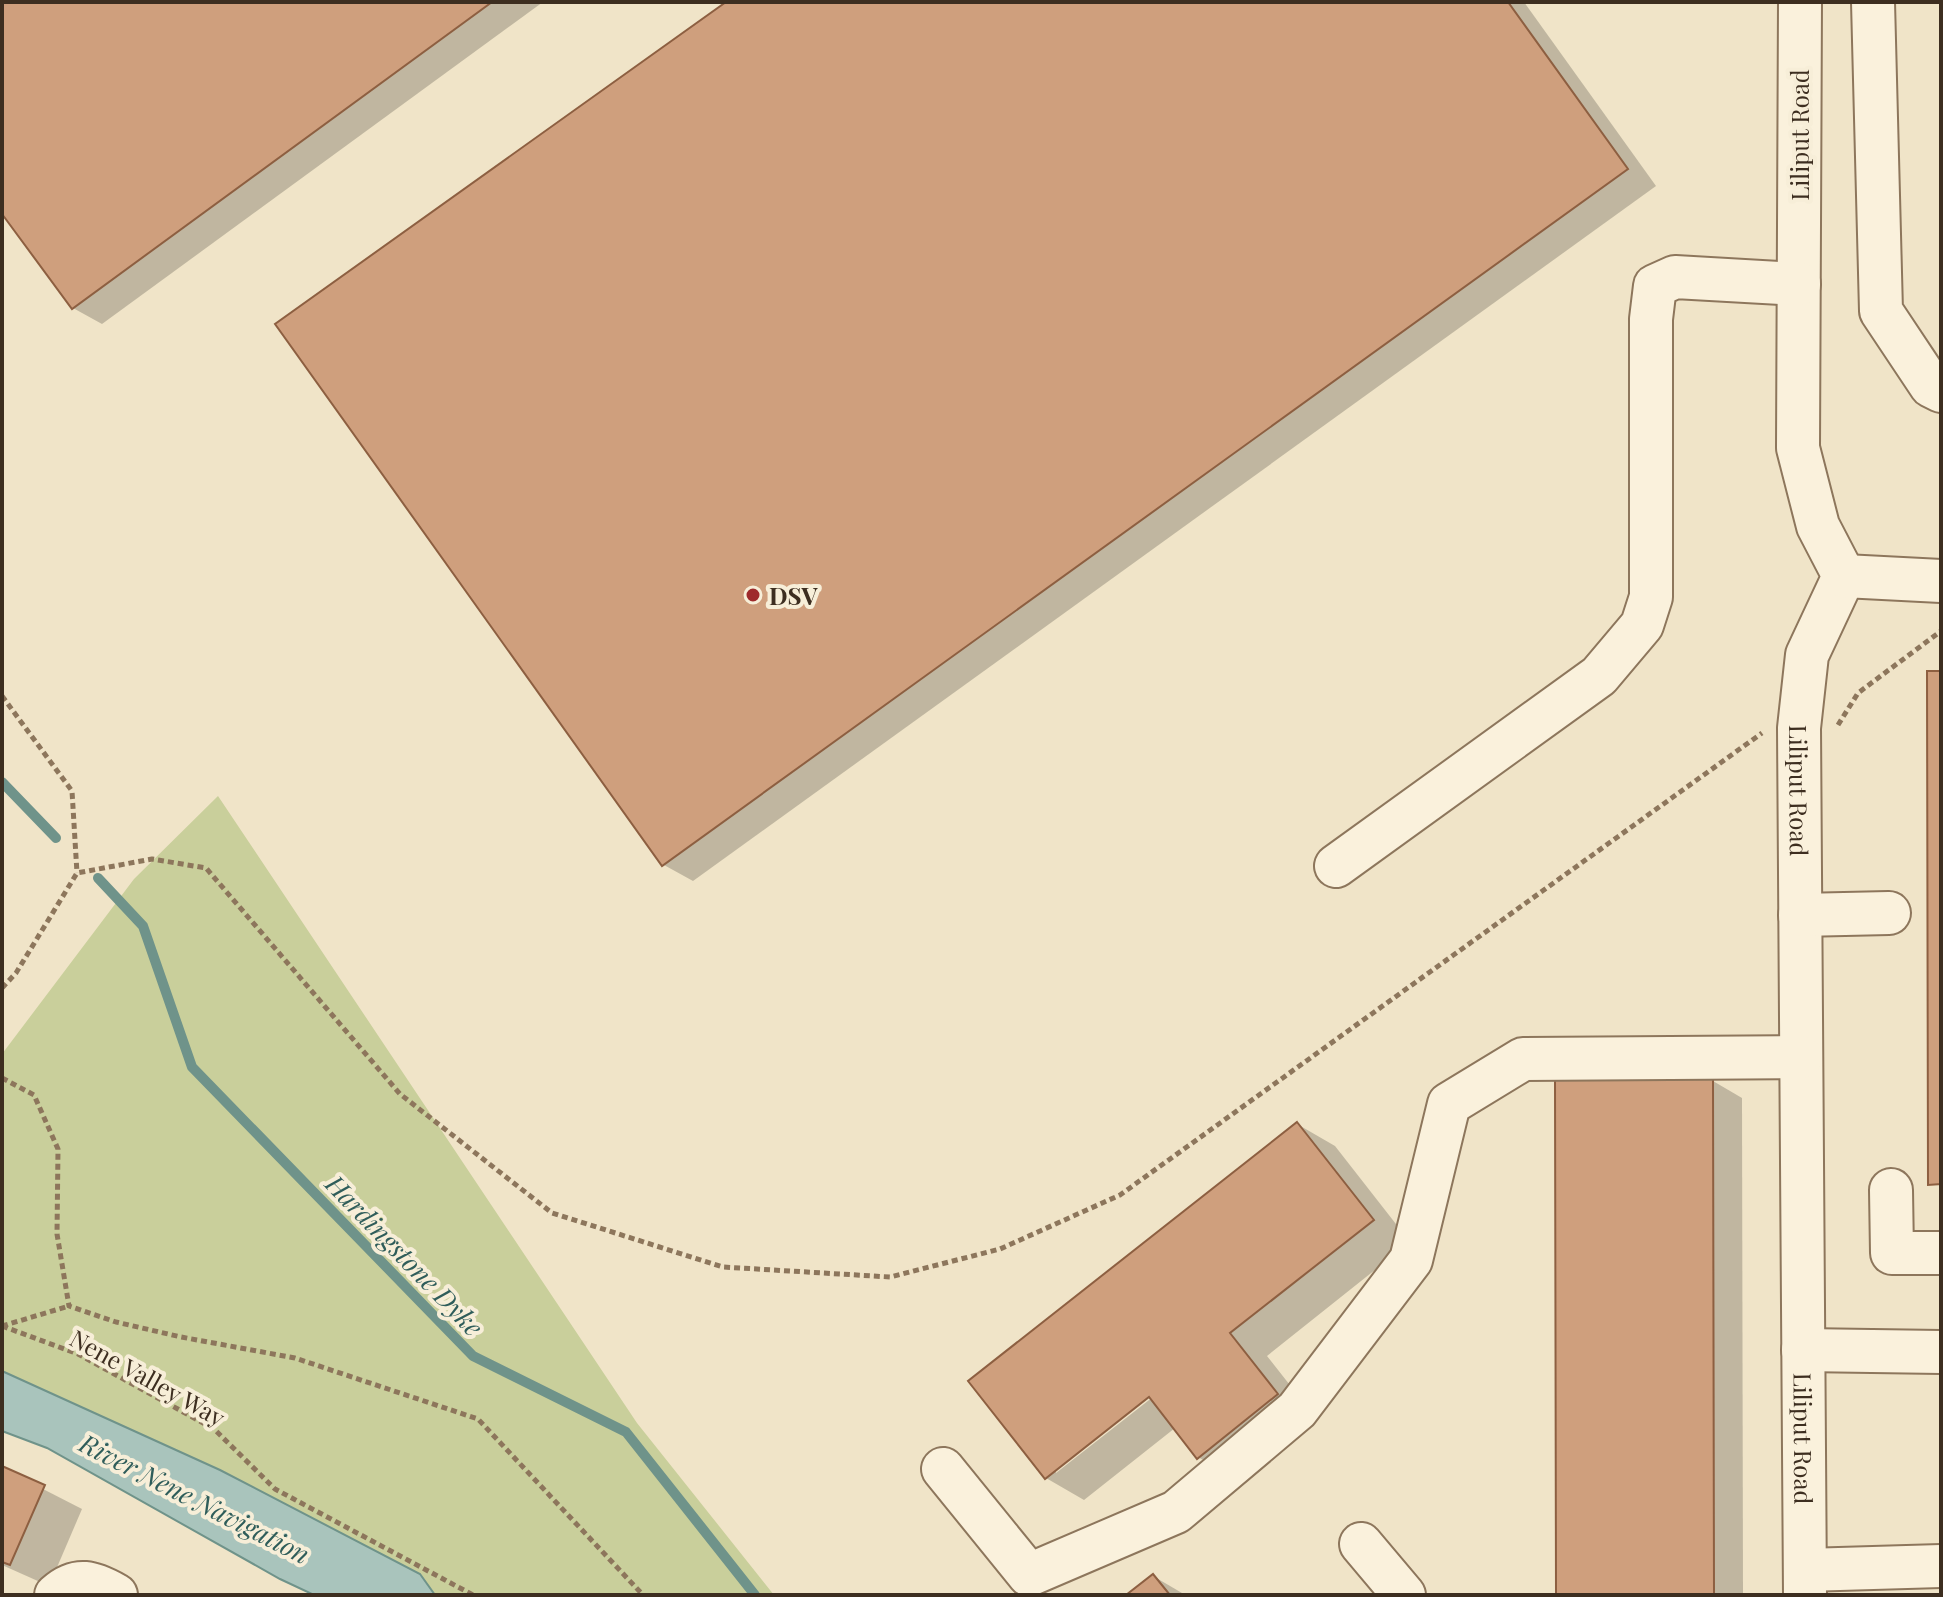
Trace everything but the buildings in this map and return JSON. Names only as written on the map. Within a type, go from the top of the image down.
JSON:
[{"type":"street","name":"Liliput Road","points":[[1800,2],[1798,448],[1818,526],[1844,576],[1807,655],[1799,728],[1805,1582]]},
{"type":"street","points":[[1873,2],[1881,311],[1931,386],[1941,391]]},
{"type":"street","points":[[1336,866],[1599,676],[1642,625],[1651,597],[1651,319],[1655,286],[1675,277],[1799,284]]},
{"type":"street","points":[[1844,576],[1941,581]]},
{"type":"street","points":[[1800,915],[1889,913]]},
{"type":"street","points":[[943,1469],[1029,1575],[1176,1512],[1297,1410],[1411,1260],[1449,1104],[1523,1059],[1801,1057]]},
{"type":"street","points":[[1891,1190],[1892,1253],[1941,1253]]},
{"type":"street","points":[[1803,1350],[1941,1352]]},
{"type":"street","points":[[1361,1544],[1404,1595]]},
{"type":"street","points":[[1805,1582],[1941,1566]]},
{"type":"street","points":[[56,1595],[72,1583],[88,1581],[116,1595]]},
{"type":"path","points":[[1831,726],[1841,725],[1858,693],[1941,631]]},
{"type":"path","points":[[2,696],[72,791],[77,873],[16,973],[2,988]]},
{"type":"path","points":[[77,873],[152,859],[206,868],[400,1094],[552,1213],[723,1267],[890,1277],[1000,1249],[1120,1195],[1768,728]]},
{"type":"path","points":[[2,1078],[34,1095],[58,1149],[57,1234],[69,1306]]},
{"type":"path","points":[[2,1326],[69,1306],[116,1322],[181,1337],[295,1358],[478,1419],[643,1595]]},
{"type":"path","name":"Nene Valley Way","points":[[2,1326],[78,1354],[214,1429],[275,1489],[473,1595]]},
{"type":"green space","points":[[218,796],[637,1423],[774,1595],[435,1595],[420,1574],[220,1470],[2,1371],[2,1054],[134,879]]},
{"type":"water","name":"River Nene Navigation","points":[[2,1371],[220,1470],[420,1574],[435,1595],[314,1595],[280,1579],[47,1448],[2,1431]]},
{"type":"waterway","name":"Hardingstone Dyke","points":[[2,782],[56,838]]},
{"type":"waterway","name":"Hardingstone Dyke","points":[[98,878],[143,926],[192,1067],[473,1356],[626,1432],[755,1595]]},
{"type":"place","name":"DSV","points":[[753,595]]}]
